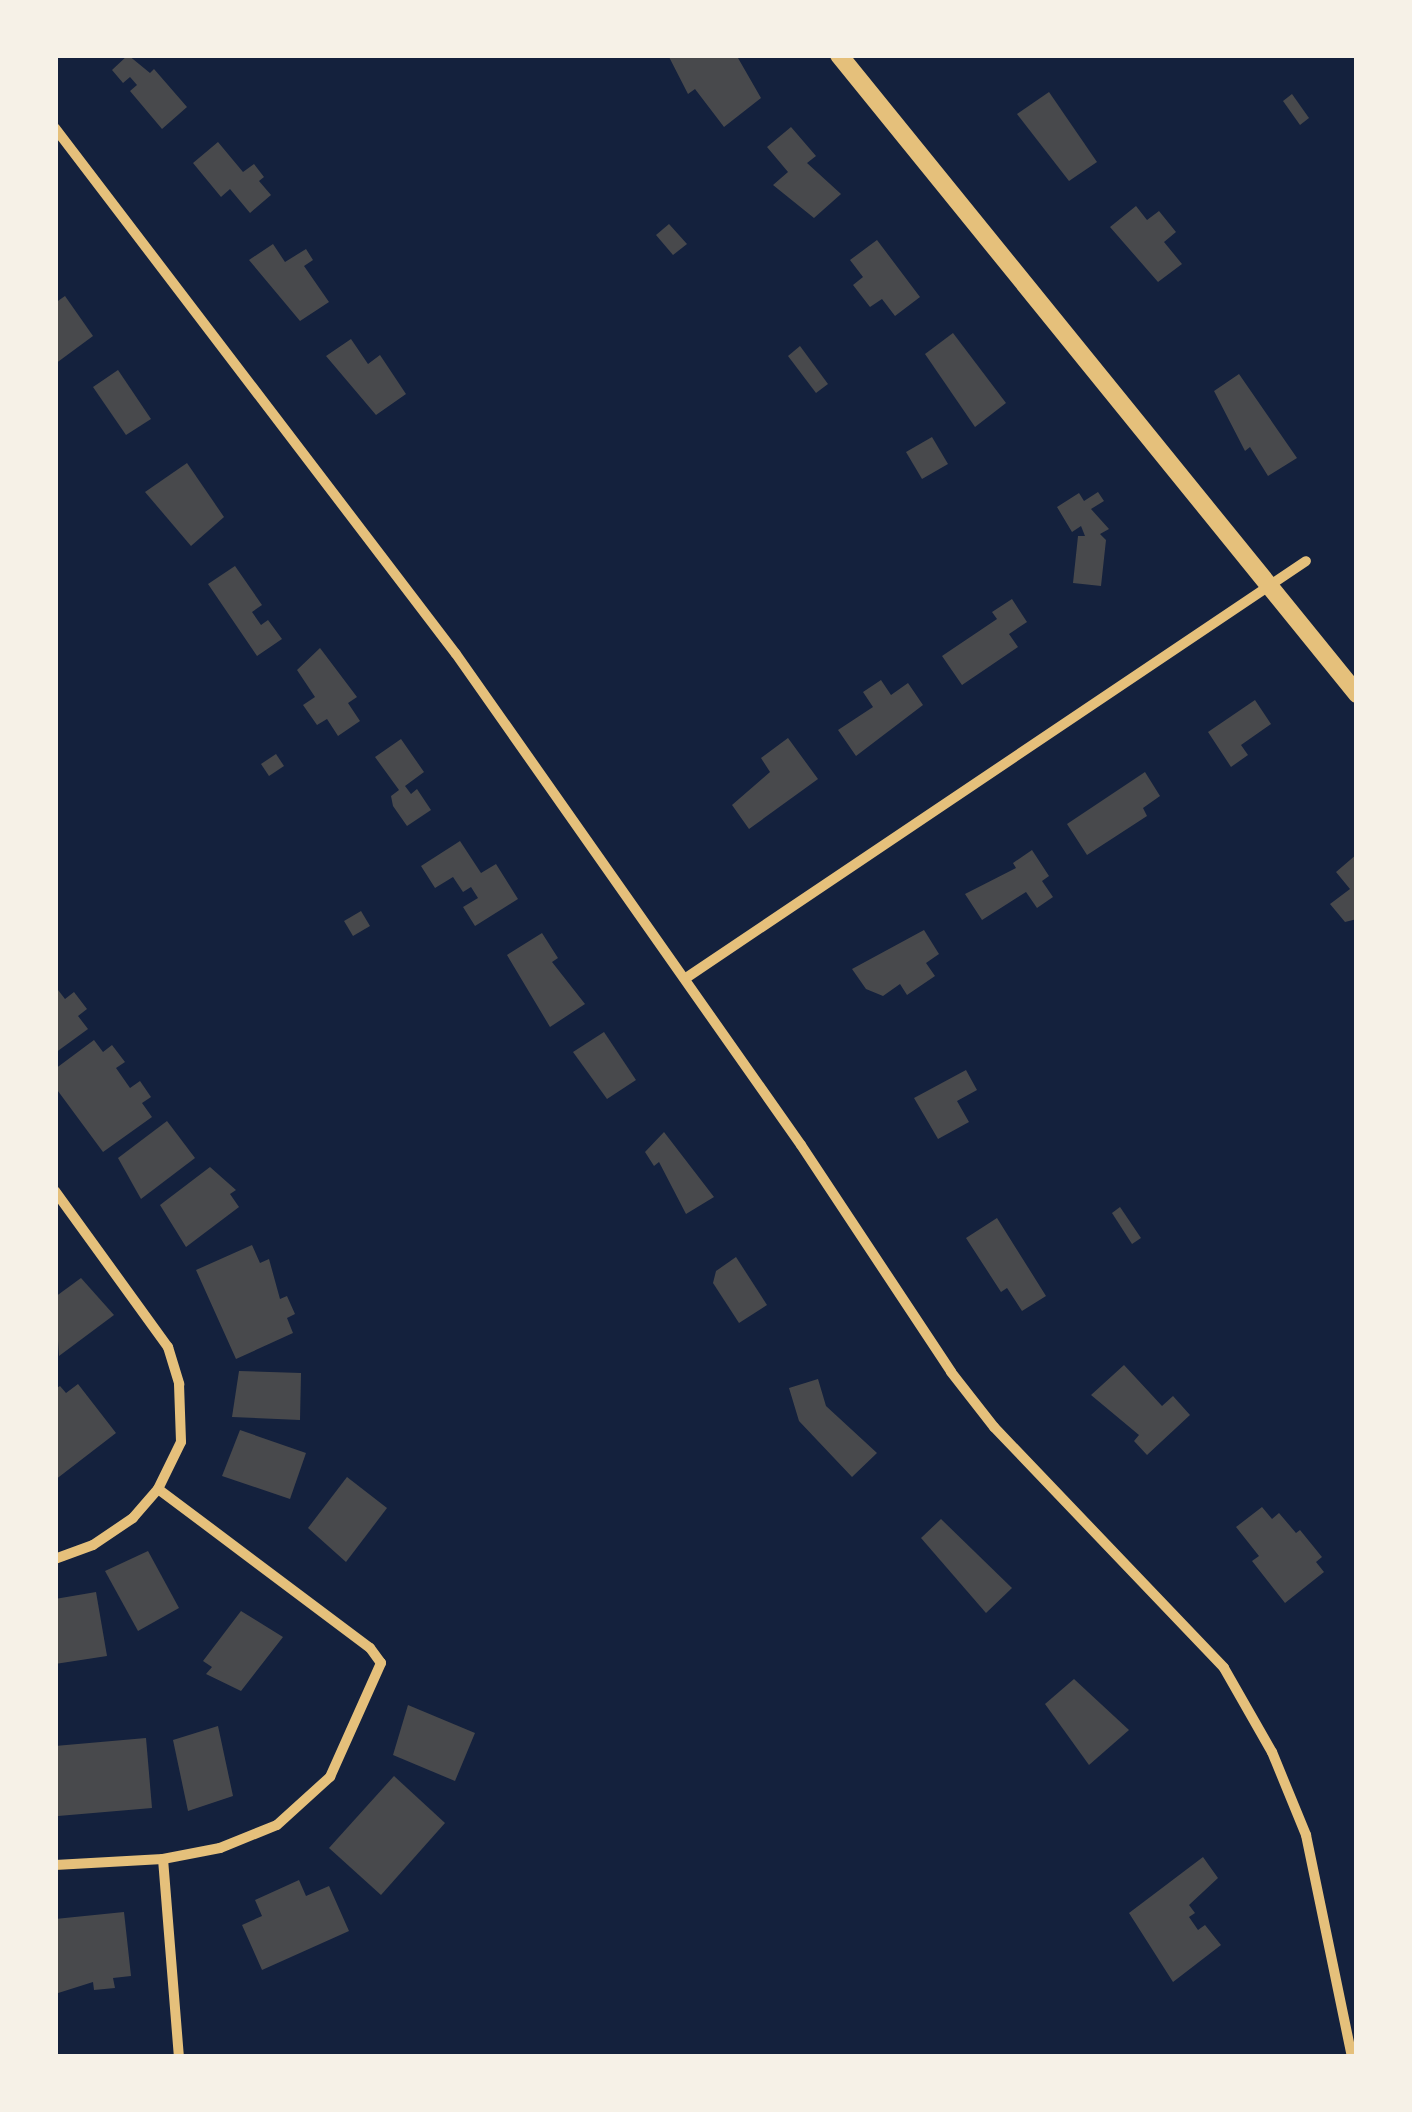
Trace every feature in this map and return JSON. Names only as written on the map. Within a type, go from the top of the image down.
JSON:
[{"type":"street","points":[[840,55],[1357,694]]},
{"type":"street","points":[[55,128],[456,654],[686,978],[847,1221],[994,1427],[1170,1607],[1254,1714],[1306,1835],[1352,2057]]},
{"type":"street","points":[[686,978],[1306,561]]},
{"type":"street","points":[[55,1191],[168,1347],[179,1384],[181,1442],[158,1488],[120,1527],[55,1559]]},
{"type":"street","points":[[55,1864],[163,1859],[220,1848],[277,1825],[330,1777],[381,1664],[370,1648],[158,1488]]},
{"type":"street","points":[[163,1859],[180,2057]]},
{"type":"building","points":[[128,55],[150,73],[154,69],[187,107],[162,129],[130,91],[137,85],[130,77],[123,83],[112,70]]},
{"type":"building","points":[[668,55],[738,58],[761,98],[724,127],[695,89],[688,94]]},
{"type":"building","points":[[1049,92],[1097,162],[1069,181],[1017,114]]},
{"type":"building","points":[[1292,94],[1309,118],[1300,125],[1283,101]]},
{"type":"building","points":[[791,127],[816,156],[807,163],[841,194],[814,218],[773,185],[788,172],[767,147]]},
{"type":"building","points":[[218,142],[243,172],[254,164],[264,177],[259,181],[271,195],[250,213],[230,189],[221,197],[193,163]]},
{"type":"building","points":[[1136,206],[1147,220],[1159,211],[1176,232],[1164,242],[1182,264],[1158,282],[1110,227]]},
{"type":"building","points":[[669,224],[687,244],[673,255],[656,235]]},
{"type":"building","points":[[877,240],[920,297],[895,316],[882,299],[870,307],[853,285],[863,277],[850,260]]},
{"type":"building","points":[[273,244],[285,262],[306,249],[313,260],[304,266],[329,302],[300,321],[249,260]]},
{"type":"building","points":[[65,296],[93,336],[55,364],[55,303]]},
{"type":"building","points":[[953,333],[1006,403],[975,427],[925,354]]},
{"type":"building","points":[[351,339],[368,364],[380,355],[406,394],[376,415],[326,356]]},
{"type":"building","points":[[800,346],[828,384],[816,393],[788,356]]},
{"type":"building","points":[[118,370],[151,419],[126,435],[93,387]]},
{"type":"building","points":[[1239,374],[1297,458],[1268,476],[1250,447],[1245,451],[1214,391]]},
{"type":"building","points":[[932,437],[948,464],[922,479],[906,452]]},
{"type":"building","points":[[187,463],[224,517],[191,546],[145,492]]},
{"type":"building","points":[[1098,492],[1104,501],[1091,509],[1109,529],[1100,534],[1106,540],[1101,586],[1073,583],[1078,536],[1085,536],[1081,526],[1072,532],[1057,507],[1079,493],[1084,501]]},
{"type":"building","points":[[235,566],[262,605],[252,612],[261,625],[268,620],[282,639],[257,656],[208,584]]},
{"type":"building","points":[[1012,599],[1027,622],[1009,634],[1018,647],[962,685],[942,656],[997,619],[992,612]]},
{"type":"building","points":[[320,648],[357,697],[348,703],[360,721],[338,736],[327,719],[317,725],[303,705],[315,697],[297,670]]},
{"type":"building","points":[[881,680],[891,695],[908,683],[923,705],[856,756],[838,730],[873,707],[863,692]]},
{"type":"building","points":[[1255,700],[1271,724],[1241,745],[1248,755],[1231,767],[1208,732]]},
{"type":"building","points":[[788,738],[818,779],[749,829],[732,805],[770,772],[761,758]]},
{"type":"building","points":[[401,739],[424,772],[405,786],[411,794],[417,789],[431,810],[407,826],[393,806],[391,796],[399,790],[375,757]]},
{"type":"building","points":[[276,754],[284,766],[269,776],[261,764]]},
{"type":"building","points":[[1145,772],[1160,796],[1143,808],[1147,816],[1087,855],[1067,824]]},
{"type":"building","points":[[460,841],[481,873],[496,864],[518,899],[475,926],[463,907],[478,898],[471,887],[463,892],[453,877],[435,888],[421,866]]},
{"type":"building","points":[[1032,850],[1049,876],[1042,881],[1053,897],[1037,908],[1026,892],[982,920],[965,894],[1016,868],[1013,863]]},
{"type":"building","points":[[1357,854],[1357,919],[1345,922],[1330,904],[1350,889],[1336,872]]},
{"type":"building","points":[[361,911],[370,926],[353,936],[344,921]]},
{"type":"building","points":[[924,930],[939,954],[926,963],[935,976],[907,995],[900,984],[883,996],[866,989],[852,969]]},
{"type":"building","points":[[542,933],[558,958],[552,962],[585,1004],[550,1027],[507,955]]},
{"type":"building","points":[[55,986],[65,999],[74,992],[87,1009],[78,1016],[88,1029],[55,1053]]},
{"type":"building","points":[[604,1032],[636,1080],[607,1099],[573,1052]]},
{"type":"building","points":[[94,1040],[103,1052],[112,1045],[125,1062],[116,1068],[130,1088],[140,1081],[151,1097],[142,1103],[152,1117],[103,1152],[55,1087],[55,1069]]},
{"type":"building","points":[[966,1070],[977,1090],[957,1101],[969,1122],[938,1139],[914,1098]]},
{"type":"building","points":[[167,1121],[195,1158],[141,1199],[118,1158]]},
{"type":"building","points":[[664,1132],[714,1197],[686,1214],[659,1162],[654,1166],[645,1152]]},
{"type":"building","points":[[210,1167],[236,1190],[230,1194],[239,1207],[186,1247],[160,1205]]},
{"type":"building","points":[[1120,1207],[1141,1238],[1132,1244],[1112,1213]]},
{"type":"building","points":[[997,1218],[1046,1296],[1022,1311],[1007,1288],[1001,1292],[966,1238]]},
{"type":"building","points":[[252,1245],[260,1263],[269,1259],[280,1299],[287,1296],[295,1314],[287,1318],[293,1333],[236,1359],[196,1270]]},
{"type":"building","points":[[736,1257],[767,1305],[739,1323],[713,1283],[716,1271]]},
{"type":"building","points":[[81,1278],[114,1315],[59,1356],[55,1297]]},
{"type":"building","points":[[1124,1365],[1162,1406],[1173,1396],[1190,1415],[1147,1455],[1134,1441],[1139,1435],[1091,1395]]},
{"type":"building","points":[[239,1371],[301,1373],[300,1420],[232,1417]]},
{"type":"building","points":[[818,1379],[826,1406],[877,1453],[852,1477],[799,1421],[789,1388]]},
{"type":"building","points":[[78,1384],[116,1433],[55,1480],[55,1389],[60,1386],[66,1393]]},
{"type":"building","points":[[240,1430],[306,1453],[290,1499],[222,1476]]},
{"type":"building","points":[[347,1477],[387,1508],[346,1562],[308,1528]]},
{"type":"building","points":[[1262,1507],[1272,1519],[1279,1513],[1296,1533],[1300,1530],[1322,1557],[1316,1562],[1324,1572],[1285,1603],[1252,1561],[1259,1556],[1236,1527]]},
{"type":"building","points":[[941,1519],[1012,1588],[986,1613],[921,1538]]},
{"type":"building","points":[[148,1551],[179,1608],[138,1631],[105,1571]]},
{"type":"building","points":[[96,1592],[107,1656],[55,1664],[55,1599]]},
{"type":"building","points":[[241,1611],[283,1637],[241,1691],[206,1674],[212,1667],[203,1661]]},
{"type":"building","points":[[1074,1679],[1129,1730],[1089,1765],[1045,1704]]},
{"type":"building","points":[[408,1705],[475,1733],[455,1781],[393,1755]]},
{"type":"building","points":[[218,1726],[233,1796],[188,1811],[173,1740]]},
{"type":"building","points":[[146,1738],[152,1808],[58,1816],[55,1746]]},
{"type":"building","points":[[394,1776],[445,1823],[381,1895],[329,1848]]},
{"type":"building","points":[[1203,1857],[1218,1878],[1189,1905],[1195,1913],[1189,1917],[1198,1930],[1205,1925],[1221,1945],[1173,1982],[1129,1913]]},
{"type":"building","points":[[299,1880],[306,1896],[329,1886],[349,1931],[262,1970],[242,1925],[262,1916],[255,1900]]},
{"type":"building","points":[[124,1912],[131,1976],[113,1978],[115,1988],[94,1990],[93,1982],[55,1994],[55,1919]]}]
